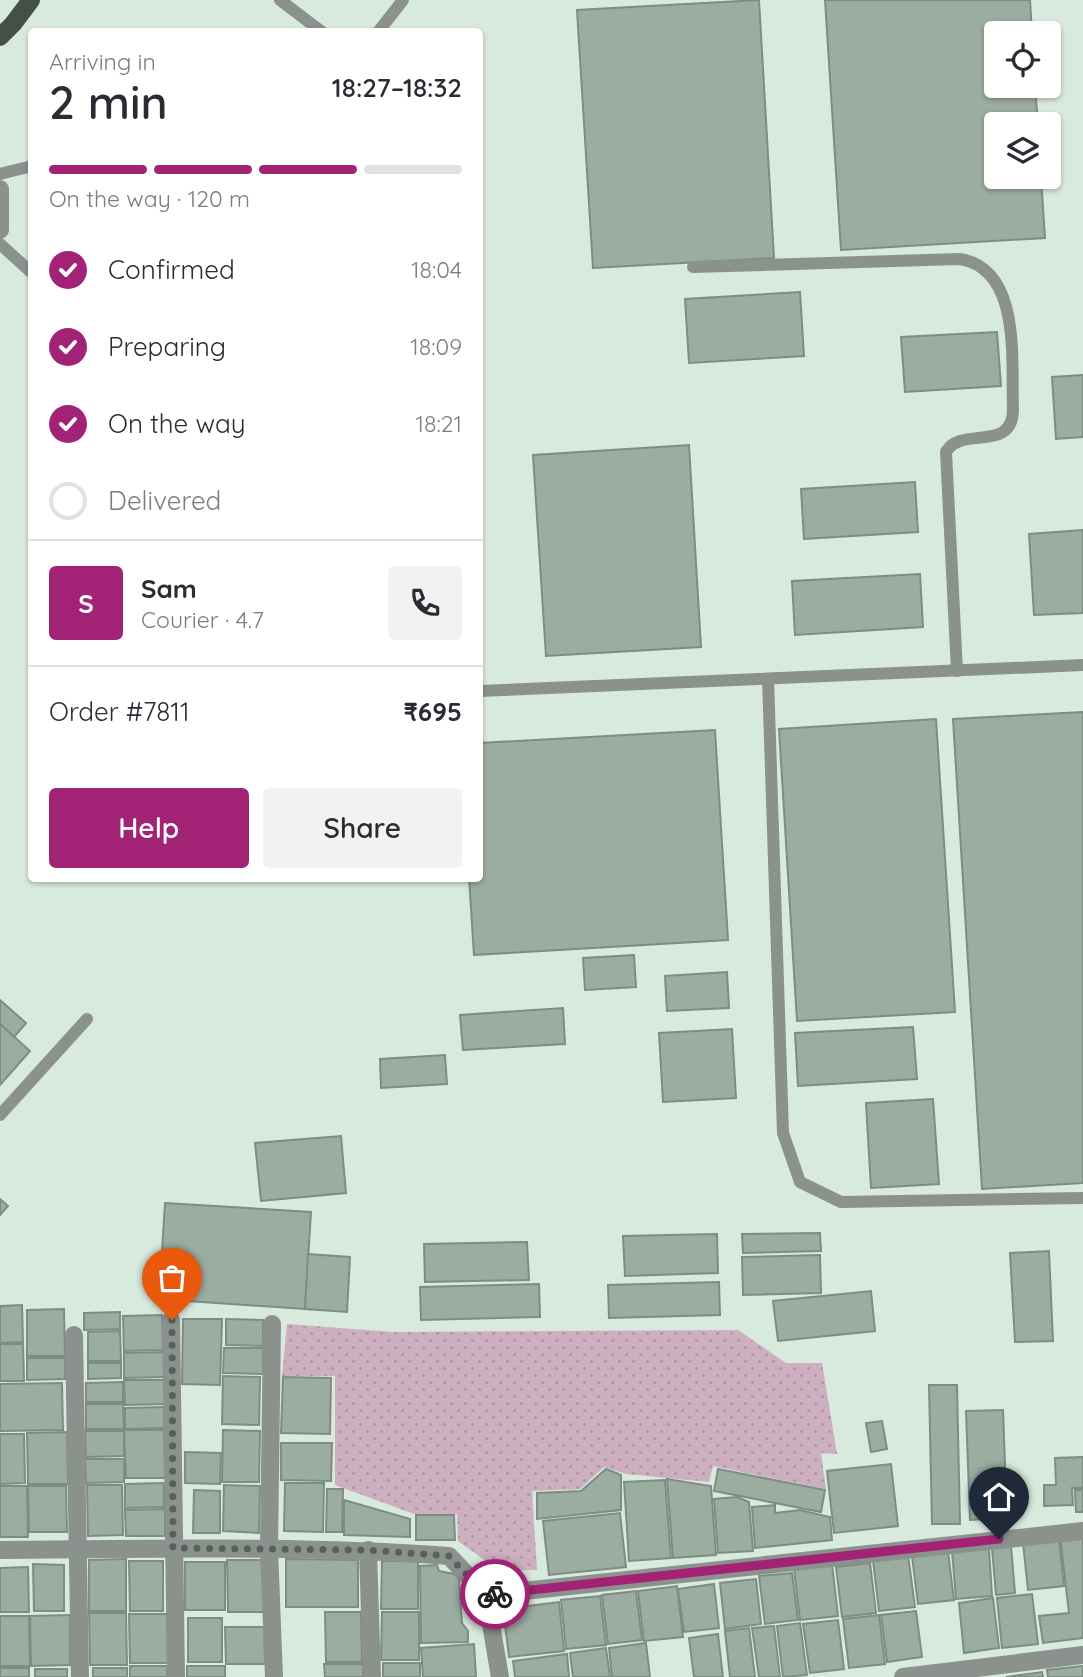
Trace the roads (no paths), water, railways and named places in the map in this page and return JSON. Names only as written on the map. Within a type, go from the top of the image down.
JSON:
[{"type":"main road","points":[[0,37],[31,0]]},
{"type":"street","points":[[0,189],[0,230]]},
{"type":"street","points":[[172,1320],[176,1677]]},
{"type":"street","points":[[272,1324],[269,1549],[274,1677]]},
{"type":"street","points":[[74,1335],[80,1677]]},
{"type":"street","points":[[486,1595],[1083,1531]]},
{"type":"street","points":[[0,1550],[368,1550],[449,1556],[486,1595],[500,1677]]},
{"type":"street","points":[[368,1550],[372,1677]]},
{"type":"street","points":[[903,1677],[1083,1655]]},
{"type":"lane","points":[[280,0],[317,28]]},
{"type":"lane","points":[[381,28],[402,0]]},
{"type":"lane","points":[[0,174],[28,167]]},
{"type":"lane","points":[[0,244],[28,269]]},
{"type":"lane","points":[[693,267],[960,259],[972,261],[990,274],[1005,297],[1009,318],[1012,423],[1009,428],[996,435],[957,443],[946,452],[957,671]]},
{"type":"lane","points":[[483,691],[1083,665]]},
{"type":"lane","points":[[768,679],[783,1133],[800,1182],[841,1202],[1083,1198]]},
{"type":"lane","points":[[0,1115],[88,1019]]}]
